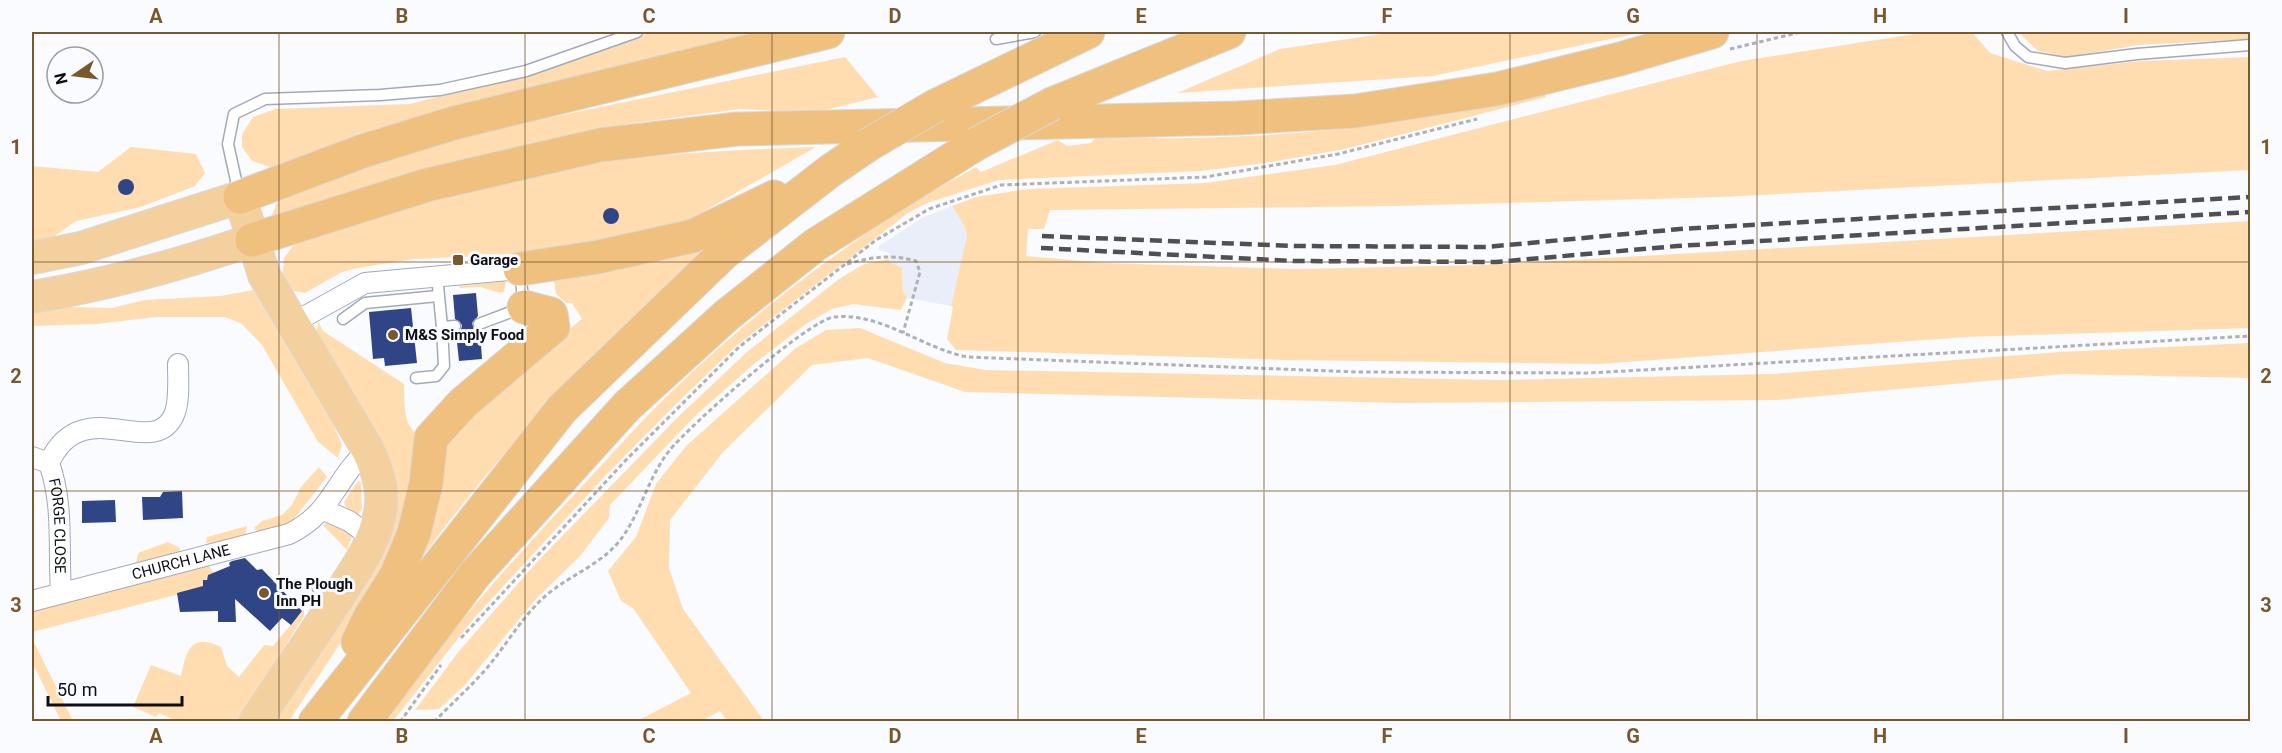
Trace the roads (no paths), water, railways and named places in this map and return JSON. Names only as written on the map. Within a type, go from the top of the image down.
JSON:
[{"type":"highway","points":[[240,197],[363,151],[453,123],[828,32]]},
{"type":"highway","points":[[321,712],[562,409],[724,253],[830,171],[868,145],[935,106],[1088,32]]},
{"type":"highway","points":[[364,722],[475,574],[627,406],[727,315],[815,245],[976,144],[1052,104],[1230,32]]},
{"type":"highway","points":[[252,240],[427,185],[600,145],[737,129],[1194,120],[1355,111],[1497,89],[1620,59],[1717,42]]},
{"type":"highway","points":[[520,269],[598,256],[693,236],[830,171]]},
{"type":"highway","points":[[321,712],[370,617],[396,576],[414,533],[426,484],[431,438],[463,403],[553,327],[552,314],[524,307]]},
{"type":"main road","points":[[32,258],[81,248],[240,197],[264,275],[368,450],[378,473],[382,494],[379,517],[372,538],[325,595],[255,722]]},
{"type":"main road","points":[[32,297],[87,288],[167,268],[252,240]]},
{"type":"street","points":[[293,323],[365,283],[520,269]]},
{"type":"street","name":"FORGE CLOSE","points":[[61,592],[58,543],[61,505],[40,460],[64,441],[92,426],[150,434],[170,423],[176,412],[178,364]]},
{"type":"street","name":"CHURCH LANE","points":[[32,601],[289,534],[306,526],[324,510],[358,458],[368,450]]},
{"type":"street","points":[[324,510],[349,521],[372,538]]},
{"type":"lane","points":[[240,197],[228,144],[234,114],[266,99],[440,90],[526,71],[637,32]]},
{"type":"lane","points":[[996,39],[1035,32]]},
{"type":"lane","points":[[2007,32],[2015,46],[2028,57],[2065,63],[2137,54],[2250,45]]},
{"type":"lane","points":[[479,324],[524,307],[520,269]]},
{"type":"lane","points":[[416,378],[436,375],[444,366],[437,276]]},
{"type":"lane","points":[[343,320],[354,308],[365,303],[438,296]]},
{"type":"lane","points":[[442,327],[455,326]]},
{"type":"railway","points":[[1042,236],[1294,246],[1486,247],[1680,229],[2250,197]]},
{"type":"railway","points":[[1041,248],[1294,261],[1496,262],[1677,246],[2250,212]]},
{"type":"place","name":"Garage","points":[[458,260]]},
{"type":"place","name":"M&S Simply Food","points":[[393,335]]},
{"type":"place","name":"The Plough Inn PH","points":[[264,593]]}]
